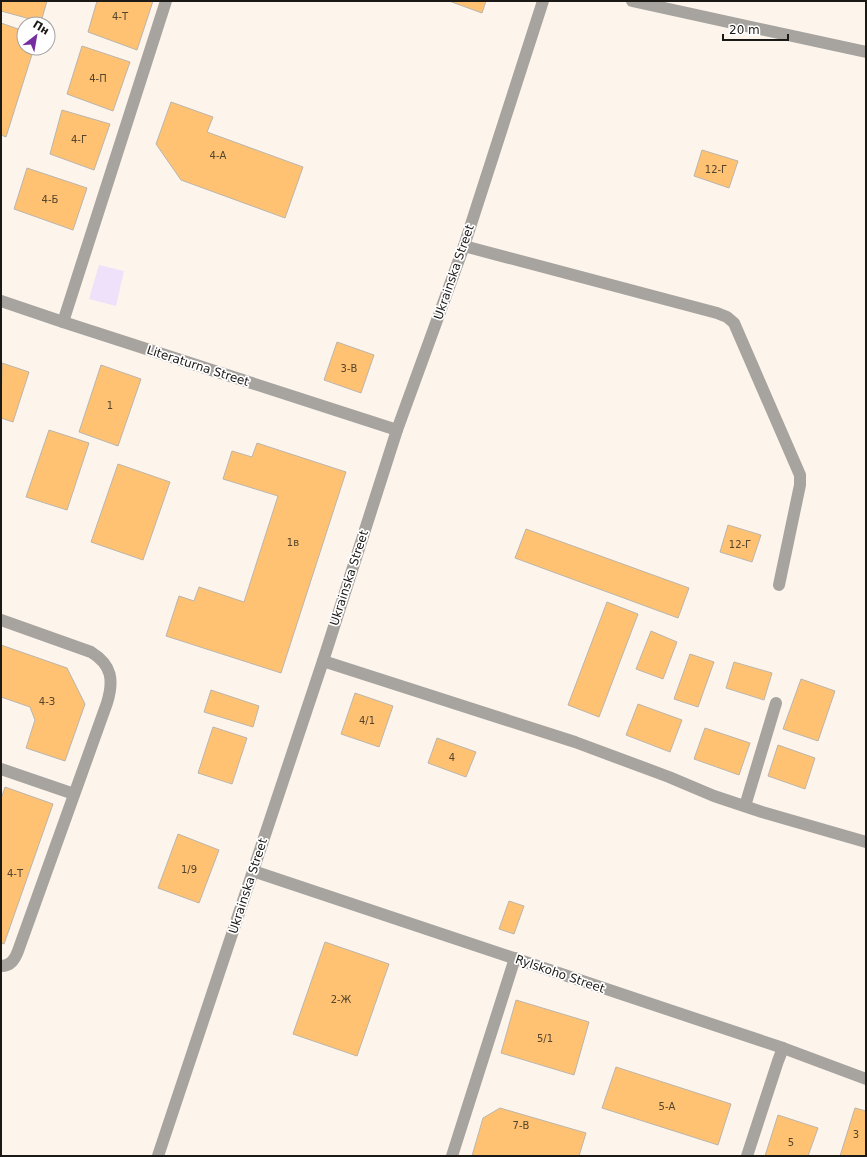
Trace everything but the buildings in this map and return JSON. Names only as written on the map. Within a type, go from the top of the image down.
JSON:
[{"type":"street","points":[[63,322],[166,1]]},
{"type":"street","name":"Ukrainska Street","points":[[158,1156],[323,661],[397,430],[464,246],[543,1]]},
{"type":"street","points":[[632,1],[866,52]]},
{"type":"street","points":[[464,246],[717,313],[727,317],[734,323],[800,475],[800,485],[779,585]]},
{"type":"street","name":"Literaturna Street","points":[[1,301],[397,430]]},
{"type":"street","points":[[1,620],[91,652],[103,660],[109,672],[111,683],[109,696],[18,951],[11,963],[1,966]]},
{"type":"street","points":[[323,661],[575,742],[714,796],[866,842]]},
{"type":"street","points":[[745,806],[776,702]]},
{"type":"street","points":[[1,769],[74,794]]},
{"type":"street","name":"Rylskoho Street","points":[[253,871],[783,1048],[866,1079]]},
{"type":"street","points":[[452,1156],[515,958]]},
{"type":"street","points":[[747,1156],[783,1048]]},
{"type":"shaded area","points":[[99,265],[124,271],[116,306],[89,299]]}]
